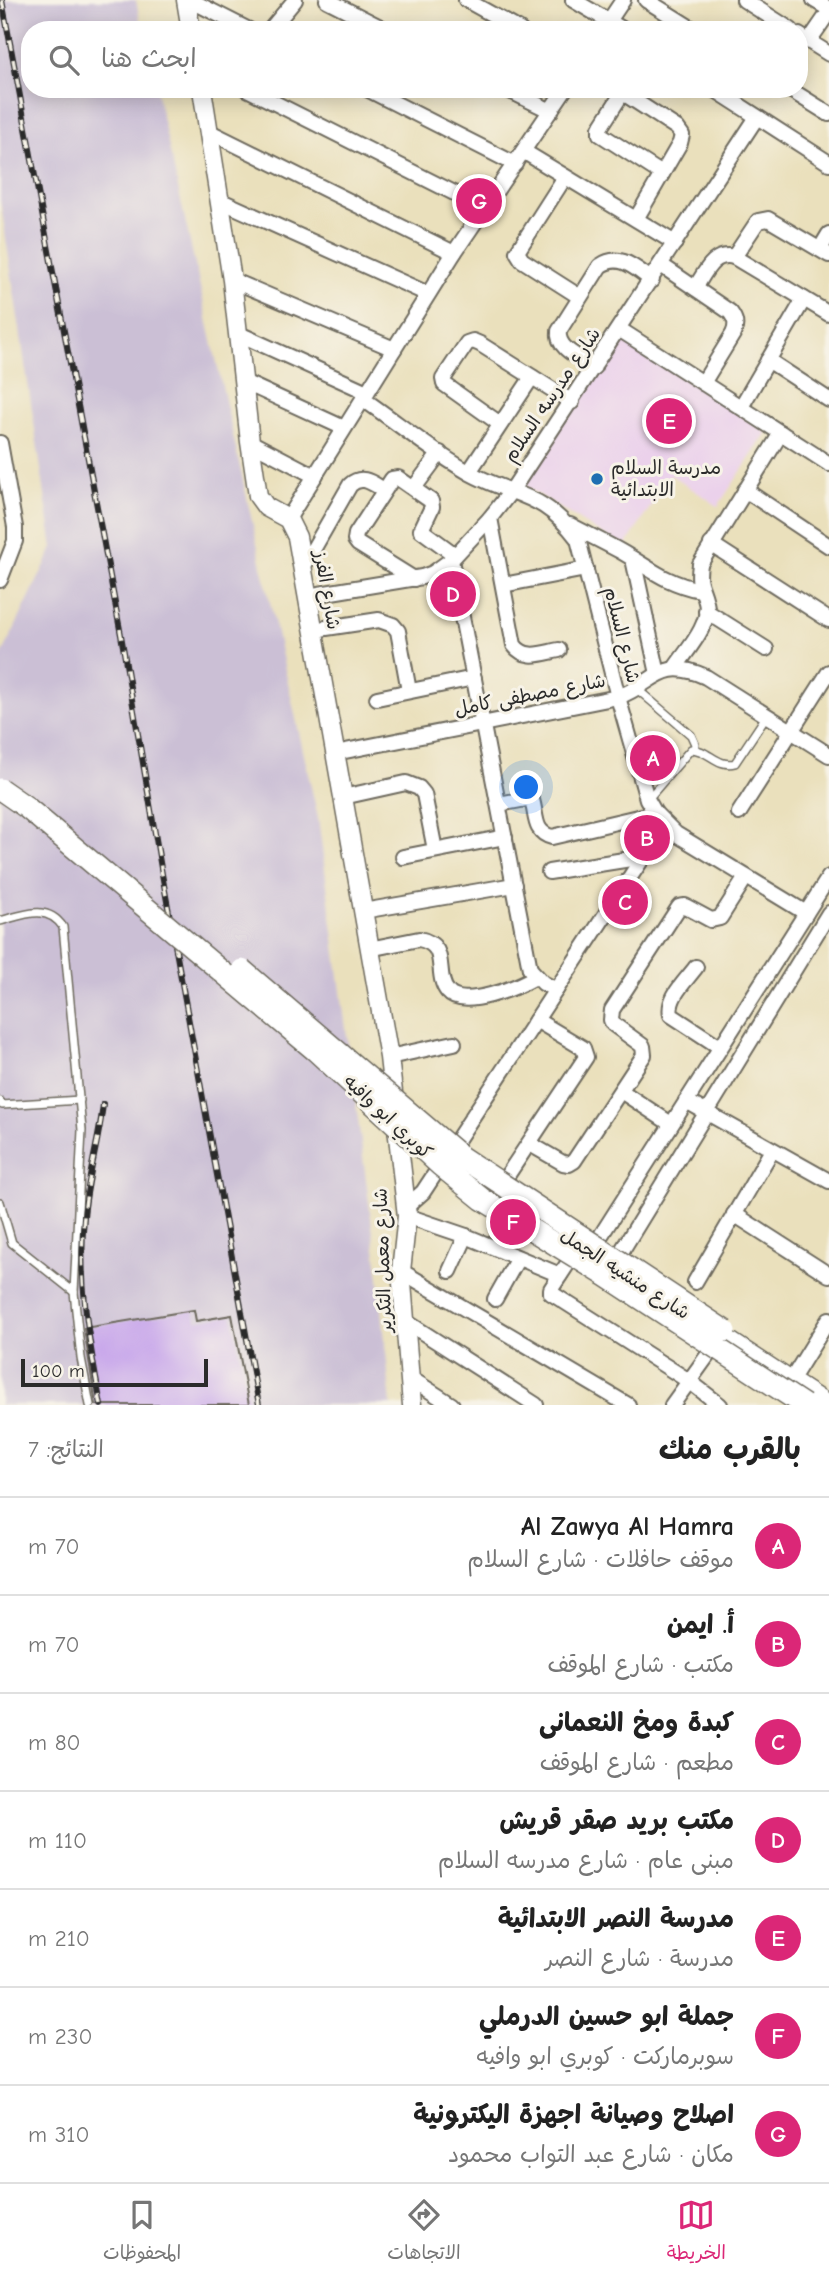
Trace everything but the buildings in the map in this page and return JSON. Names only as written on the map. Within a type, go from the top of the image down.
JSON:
[{"type":"main road","name":"كوبري ابو وافيه","points":[[0,775],[34,798],[300,1018],[461,1157],[723,1334]]},
{"type":"main road","name":"كوبري ابو وافيه","points":[[0,789],[26,807],[315,1051],[440,1165],[482,1199],[605,1275],[804,1405]]},
{"type":"main road","name":"شارع منشيه الجمل","points":[[394,1113],[446,1156],[496,1192],[723,1334],[825,1405]]},
{"type":"main road","name":"شارع منشيه الجمل","points":[[723,1334],[829,1395]]},
{"type":"street","points":[[188,0],[190,21]]},
{"type":"street","points":[[188,0],[231,21]]},
{"type":"street","points":[[278,21],[295,0]]},
{"type":"street","points":[[327,0],[368,21]]},
{"type":"street","points":[[466,0],[504,21]]},
{"type":"street","points":[[573,0],[601,21]]},
{"type":"street","points":[[608,21],[621,0]]},
{"type":"street","points":[[646,0],[680,21]]},
{"type":"street","points":[[744,0],[777,21]]},
{"type":"street","points":[[808,34],[829,11],[814,0]]},
{"type":"street","points":[[808,41],[829,54]]},
{"type":"street","points":[[204,98],[232,280],[258,496],[266,507],[288,519],[454,253],[559,98]]},
{"type":"street","points":[[265,98],[484,208]]},
{"type":"street","points":[[385,98],[515,164]]},
{"type":"street","points":[[524,98],[551,111]]},
{"type":"street","points":[[619,98],[600,128],[600,134],[662,174]]},
{"type":"street","points":[[634,98],[680,131],[682,139],[636,219]]},
{"type":"street","points":[[728,98],[829,163]]},
{"type":"street","points":[[803,98],[829,114]]},
{"type":"street","name":"شارع مدرسه السلام","points":[[307,596],[414,579],[433,573],[453,557],[490,518],[572,402],[757,117]]},
{"type":"street","points":[[210,132],[454,253]]},
{"type":"street","points":[[523,151],[675,243]]},
{"type":"street","points":[[565,177],[517,252],[522,260],[580,297]]},
{"type":"street","points":[[219,200],[428,294]]},
{"type":"street","points":[[734,257],[758,221],[768,219],[824,252],[829,233]]},
{"type":"street","points":[[695,288],[713,260],[719,256],[734,257],[829,314]]},
{"type":"street","points":[[594,367],[563,347],[558,337],[559,331],[600,266],[608,260],[617,259],[652,280]]},
{"type":"street","points":[[661,265],[735,318],[736,326],[703,383]]},
{"type":"street","points":[[232,280],[394,349]]},
{"type":"street","points":[[741,407],[804,299]]},
{"type":"street","points":[[619,330],[829,464]]},
{"type":"street","name":"شارع السلام","points":[[237,332],[365,395],[469,472],[512,489],[551,509],[566,522],[578,539],[618,697],[648,799],[655,813],[665,824],[806,913]]},
{"type":"street","points":[[499,424],[443,384],[443,379],[464,346],[473,341],[572,402]]},
{"type":"street","points":[[768,360],[829,400]]},
{"type":"street","points":[[469,472],[532,377]]},
{"type":"street","points":[[244,382],[344,428]]},
{"type":"street","points":[[781,433],[700,564],[700,590],[706,602],[703,624],[675,668],[686,669],[706,677],[829,755]]},
{"type":"street","points":[[250,442],[315,476]]},
{"type":"street","points":[[0,443],[15,527],[15,541],[0,580]]},
{"type":"street","points":[[414,488],[440,453]]},
{"type":"street","points":[[414,579],[355,540],[356,534],[384,490],[395,478],[429,498],[431,510],[420,527],[422,533],[453,557],[530,969],[535,977],[556,990]]},
{"type":"street","points":[[302,569],[350,485],[361,479],[384,490]]},
{"type":"street","points":[[745,490],[829,546]]},
{"type":"street","points":[[490,518],[514,645],[519,652],[528,656],[559,650]]},
{"type":"street","name":"شارع الفرز","points":[[288,519],[297,537],[389,1057],[394,1113]]},
{"type":"street","points":[[566,522],[633,559],[661,578],[700,590]]},
{"type":"street","points":[[711,544],[829,620]]},
{"type":"street","points":[[633,559],[658,674]]},
{"type":"street","points":[[503,585],[586,569]]},
{"type":"street","points":[[706,611],[766,649]]},
{"type":"street","points":[[313,630],[379,620],[393,625],[398,631],[409,691]]},
{"type":"street","name":"شارع مصطفى كامل","points":[[335,753],[618,697],[637,689],[658,674],[675,668]]},
{"type":"street","points":[[739,813],[829,672]]},
{"type":"street","points":[[377,698],[474,678]]},
{"type":"street","points":[[342,797],[406,783],[419,788],[424,794],[435,850]]},
{"type":"street","points":[[499,804],[532,800],[537,828],[552,837],[655,813]]},
{"type":"street","points":[[560,1275],[406,1212],[423,1192],[665,824]]},
{"type":"street","points":[[403,857],[505,837]]},
{"type":"street","points":[[550,872],[643,857]]},
{"type":"street","points":[[530,1144],[563,1163],[575,1161],[644,1051],[640,1043],[614,1024],[611,1020],[612,1010],[679,907],[685,906],[711,920],[720,918],[746,877]]},
{"type":"street","points":[[720,1405],[689,1381],[553,1295],[551,1289],[586,1247],[671,1124],[829,877]]},
{"type":"street","points":[[363,911],[514,885]]},
{"type":"street","points":[[613,1265],[829,913]]},
{"type":"street","points":[[369,949],[419,939],[433,944],[437,950],[444,987],[455,998],[508,991],[535,977]]},
{"type":"street","points":[[696,967],[672,999],[669,1007],[671,1015],[720,1046]]},
{"type":"street","points":[[496,1192],[586,1057],[583,1048],[536,1020]]},
{"type":"street","points":[[389,1057],[454,1043]]},
{"type":"street","points":[[621,1091],[671,1124]]},
{"type":"street","points":[[686,1101],[829,1181]]},
{"type":"street","name":"شارع معمل التكرير","points":[[394,1113],[406,1212],[401,1271],[412,1405]]},
{"type":"street","points":[[695,1282],[772,1150]]},
{"type":"street","points":[[734,1214],[829,1275]]},
{"type":"street","points":[[450,1271],[466,1236]]},
{"type":"street","points":[[495,1299],[518,1258]]},
{"type":"street","points":[[401,1271],[628,1405]]},
{"type":"street","points":[[795,1374],[829,1319]]},
{"type":"street","points":[[405,1321],[536,1405]]},
{"type":"street","points":[[672,1405],[723,1334]]},
{"type":"street","points":[[410,1378],[452,1405]]},
{"type":"lane","points":[[637,689],[691,735],[694,749]]},
{"type":"lane","points":[[648,799],[688,751],[694,749],[721,763],[734,763],[767,715]]},
{"type":"lane","points":[[0,921],[40,911],[51,914],[63,927],[82,1130],[74,1292],[81,1358],[90,1405]]},
{"type":"lane","points":[[0,1101],[2,1105],[80,1100]]},
{"type":"lane","points":[[0,1202],[12,1243],[74,1292]]},
{"type":"shaded area","points":[[0,0],[136,0],[140,21],[21,21],[21,98],[158,98],[318,818],[379,1278],[391,1405],[0,1405],[0,659],[53,548],[0,199]]},
{"type":"shaded area","points":[[620,335],[767,432],[718,506],[671,475],[624,548],[522,484]]},
{"type":"railway","points":[[2,0],[121,635],[259,1405]]},
{"type":"railway","points":[[101,1405],[92,1358],[82,1265],[86,1203],[103,1104]]},
{"type":"place","name":"اصلاح وصيانة اجهزة اليكترونية","points":[[479,201]]},
{"type":"place","name":"مدرسة النصر الابتدائية","points":[[669,421]]},
{"type":"place","name":"مدرسة السلام الابتدائية","points":[[597,479]]},
{"type":"place","name":"مكتب بريد صقر قريش","points":[[453,594]]},
{"type":"place","name":"Al Zawya Al Hamra","points":[[653,758]]},
{"type":"place","name":"أ. ايمن","points":[[647,838]]},
{"type":"place","name":"كبدة ومخ النعمانى","points":[[625,902]]},
{"type":"place","name":"جملة ابو حسين الدرملي","points":[[513,1222]]}]
